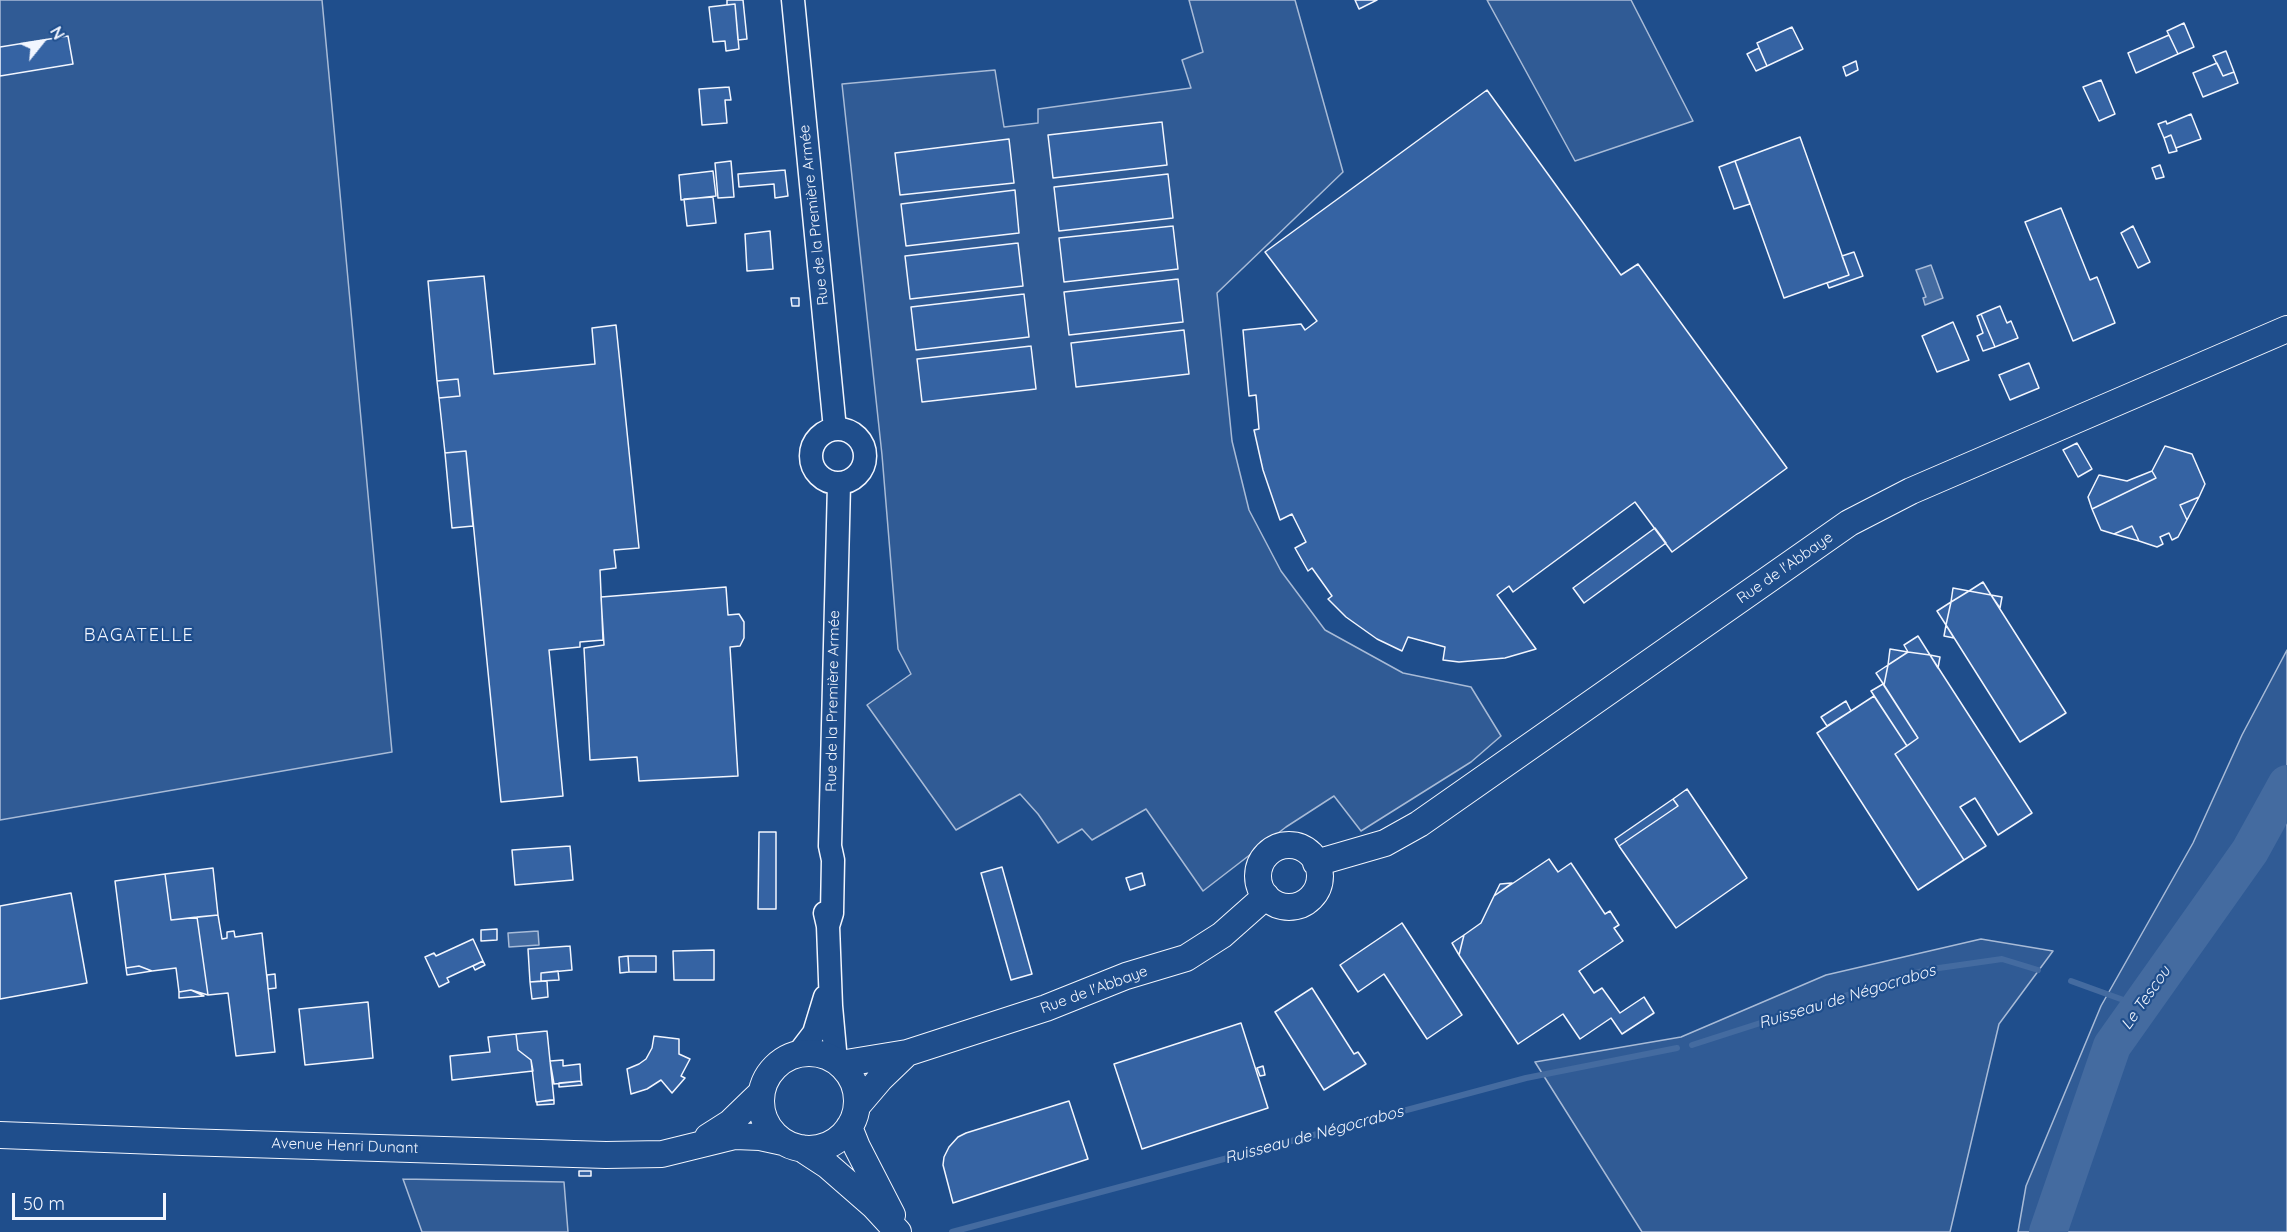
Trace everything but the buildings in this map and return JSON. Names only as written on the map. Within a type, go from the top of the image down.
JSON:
[{"type":"main road","name":"Rue de l'Abbaye","points":[[1316,863],[1385,843],[1419,824],[1849,524],[1911,491],[2287,329]]},
{"type":"main road","points":[[1290,845],[1298,846],[1312,856],[1319,879],[1317,888],[1307,901],[1299,905],[1282,906],[1266,896],[1260,889],[1258,871],[1261,862],[1274,849],[1290,845]]},
{"type":"main road","name":"Rue de l'Abbaye","points":[[838,1063],[907,1053],[1046,1008],[1125,976],[1186,958],[1222,934],[1266,896]]},
{"type":"main road","points":[[811,1052],[824,1055],[838,1063],[850,1076],[856,1091],[853,1116],[840,1137],[828,1145],[815,1149],[792,1145],[773,1133],[765,1121],[761,1107],[761,1093],[770,1072],[782,1060],[811,1052]]},
{"type":"main road","name":"Rue de l'Abbaye","points":[[853,1116],[907,1053]]},
{"type":"main road","name":"Avenue Henri Dunant","points":[[689,1148],[730,1123],[761,1093]]},
{"type":"main road","name":"Avenue Henri Dunant","points":[[853,1116],[857,1147],[899,1232]]},
{"type":"main road","name":"Avenue Henri Dunant","points":[[0,1135],[606,1155],[662,1154],[735,1136],[760,1137],[792,1145],[841,1178],[874,1206],[899,1232]]},
{"type":"street","name":"Rue de la Première Armée","points":[[793,0],[835,429]]},
{"type":"street","points":[[835,429],[852,433],[859,439],[865,455],[861,471],[848,482],[839,484],[817,473],[811,458],[812,449],[820,436],[835,429]]},
{"type":"street","name":"Rue de la Première Armée","points":[[838,1063],[829,971],[828,926],[832,913],[833,861],[830,846],[839,484]]},
{"type":"street","name":"Rue de la Première Armée","points":[[798,1054],[814,1033],[818,1023],[829,971]]},
{"type":"shaded area","points":[[0,0],[322,0],[392,752],[0,820]]},
{"type":"shaded area","points":[[1189,0],[1295,0],[1343,172],[1217,293],[1232,441],[1249,510],[1281,571],[1325,630],[1403,673],[1471,687],[1501,736],[1471,762],[1361,831],[1334,796],[1286,827],[1203,891],[1146,809],[1092,840],[1082,829],[1058,843],[1038,814],[1020,794],[956,830],[867,705],[911,674],[898,649],[882,455],[842,84],[995,70],[1004,127],[1038,123],[1038,109],[1191,88],[1182,60],[1203,52]]},
{"type":"shaded area","points":[[1487,0],[1631,0],[1693,121],[1575,161]]},
{"type":"shaded area","points":[[1931,265],[1943,298],[1925,305],[1923,298],[1926,297],[1916,270]]},
{"type":"shaded area","points":[[2287,650],[2287,1232],[2018,1232],[2026,1186],[2101,1006],[2193,843],[2242,735]]},
{"type":"shaded area","points":[[538,931],[539,945],[509,947],[508,933]]},
{"type":"shaded area","points":[[1981,939],[2053,951],[1999,1024],[1950,1232],[1642,1232],[1535,1062],[1681,1037],[1826,975]]},
{"type":"shaded area","points":[[403,1179],[564,1182],[568,1232],[422,1232]]},
{"type":"waterway","name":"Le Tescou","points":[[2048,1232],[2112,1046],[2250,851],[2287,784]]},
{"type":"waterway","name":"Ruisseau de Négocrabos","points":[[1692,1045],[1925,970],[2002,959],[2038,970]]},
{"type":"waterway","name":"Ruisseau de Négocrabos","points":[[2071,981],[2140,1006]]},
{"type":"waterway","name":"Ruisseau de Négocrabos","points":[[952,1232],[1526,1078],[1677,1048]]},
{"type":"district","name":"BAGATELLE","points":[[139,636]]}]
